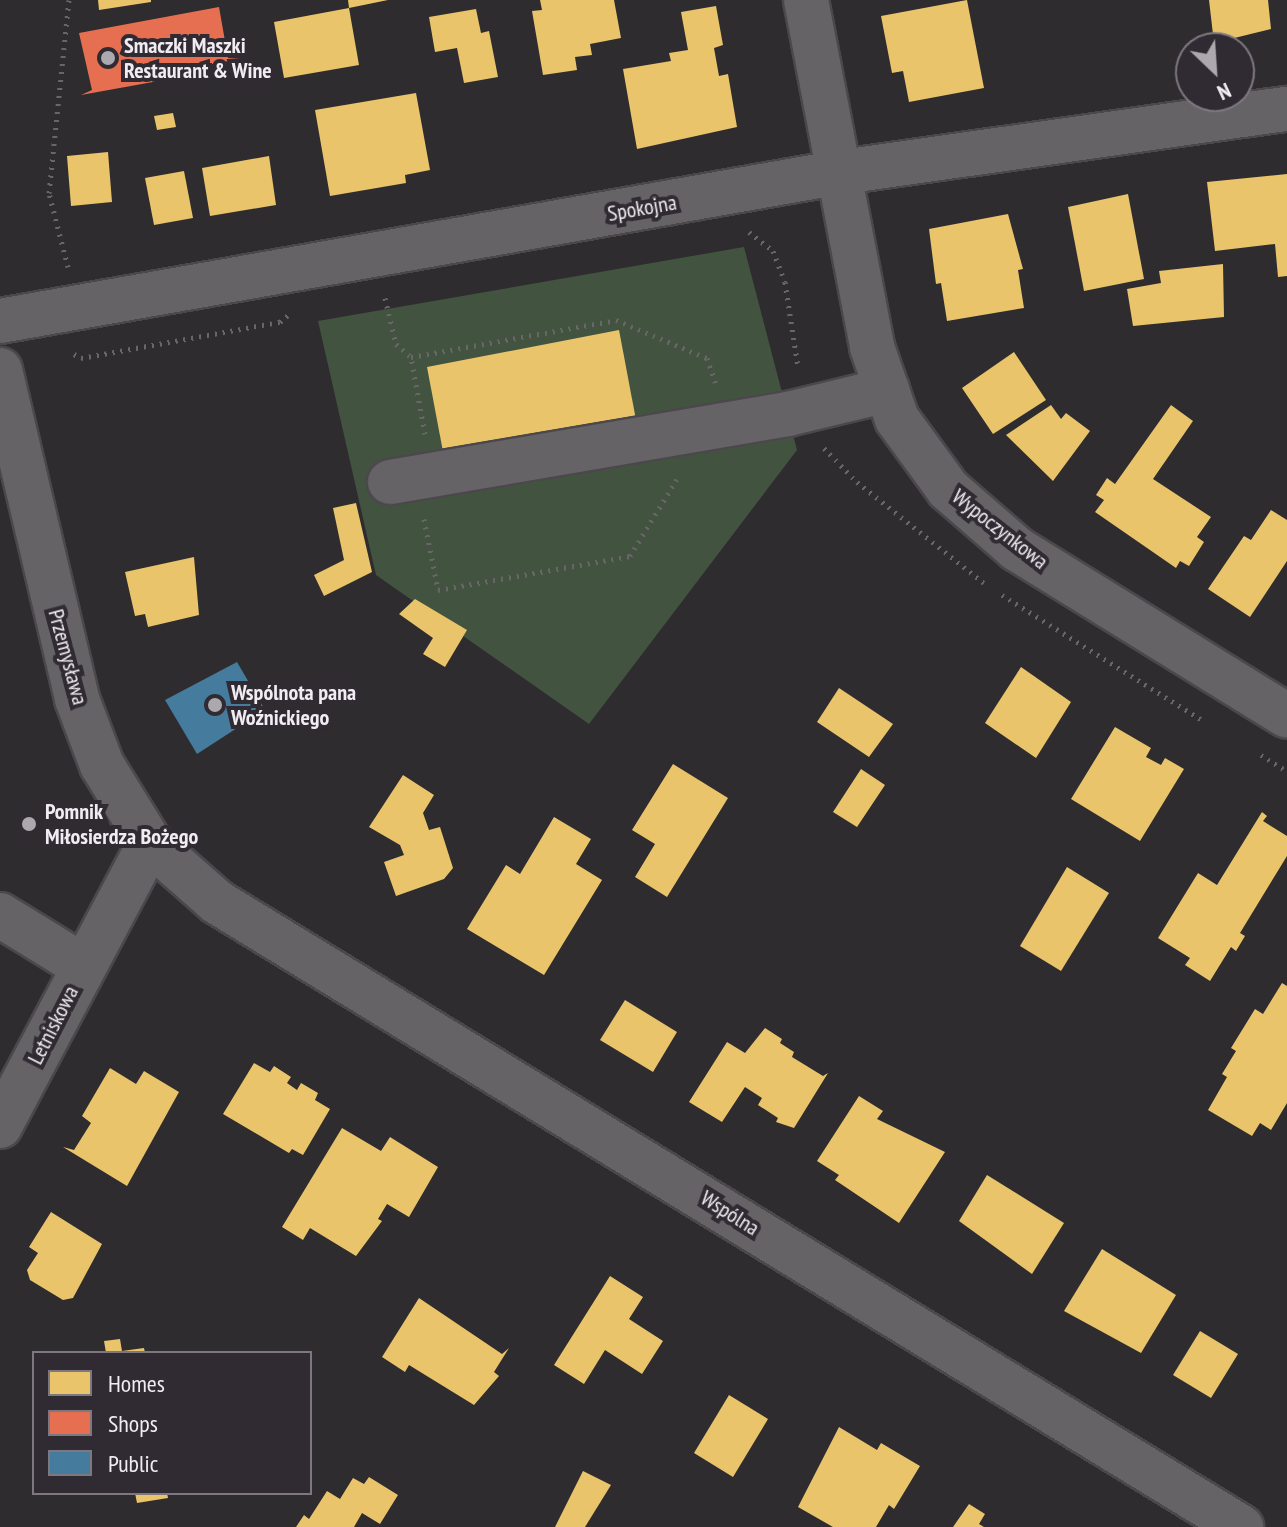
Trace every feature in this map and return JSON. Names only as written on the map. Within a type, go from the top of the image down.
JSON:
[{"type":"street","name":"Wypoczynkowa","points":[[806,0],[835,173],[872,347],[897,419],[948,489],[1017,549],[1287,716]]},
{"type":"street","name":"Spokojna","points":[[0,321],[835,173],[1287,109]]},
{"type":"street","name":"Przemysława","points":[[0,370],[77,699],[102,765],[150,843],[217,902]]},
{"type":"street","points":[[413,478],[716,426],[887,390]]},
{"type":"street","name":"Letniskowa","points":[[0,1126],[150,843]]},
{"type":"street","name":"Wspólna","points":[[217,902],[1241,1527]]},
{"type":"street","points":[[0,915],[83,966]]},
{"type":"path","points":[[69,0],[49,193],[71,279]]},
{"type":"path","points":[[383,288],[396,344],[411,357],[413,478],[438,590],[630,556],[716,426],[707,358],[616,320],[411,357]]},
{"type":"green space","points":[[744,247],[797,450],[589,724],[376,575],[318,321]]},
{"type":"building: Homes","points":[[98,0],[151,0],[151,2],[99,10]]},
{"type":"building: Homes","points":[[348,0],[388,0],[349,8]]},
{"type":"building: Homes","points":[[540,0],[614,0],[621,38],[590,44],[592,55],[575,57],[577,70],[543,75],[532,11],[542,10]]},
{"type":"building: Homes","points":[[967,0],[984,88],[909,102],[903,71],[892,73],[881,16]]},
{"type":"building: Homes","points":[[1209,0],[1268,0],[1271,29],[1255,33],[1213,32]]},
{"type":"building: Homes","points":[[716,6],[723,45],[714,48],[719,76],[728,74],[737,127],[637,149],[623,69],[671,61],[669,53],[688,50],[681,12]]},
{"type":"building: Homes","points":[[349,8],[359,65],[284,78],[274,22]]},
{"type":"building: Homes","points":[[476,9],[481,33],[489,31],[498,77],[464,83],[457,48],[435,52],[429,17]]},
{"type":"building: Homes","points":[[416,93],[430,170],[405,175],[406,183],[330,196],[315,110]]},
{"type":"building: Homes","points":[[173,113],[176,127],[157,130],[154,116]]},
{"type":"building: Homes","points":[[108,152],[112,202],[71,206],[67,156]]},
{"type":"building: Homes","points":[[269,156],[276,205],[210,216],[202,168]]},
{"type":"building: Homes","points":[[184,171],[193,218],[154,225],[145,178]]},
{"type":"building: Homes","points":[[1287,174],[1287,276],[1278,277],[1275,244],[1215,251],[1207,182]]},
{"type":"building: Homes","points":[[1128,194],[1144,279],[1084,291],[1068,207]]},
{"type":"building: Homes","points":[[1008,214],[1023,269],[1018,270],[1024,308],[947,321],[941,283],[936,284],[929,229]]},
{"type":"building: Homes","points":[[1223,264],[1224,317],[1133,326],[1127,289],[1161,283],[1159,271]]},
{"type":"building: Homes","points":[[619,330],[636,420],[444,457],[427,367]]},
{"type":"building: Homes","points":[[1014,352],[1046,400],[993,434],[962,388]]},
{"type":"building: Homes","points":[[1051,405],[1061,419],[1066,413],[1090,431],[1053,481],[1006,435]]},
{"type":"building: Homes","points":[[1171,405],[1193,421],[1153,479],[1211,517],[1197,537],[1204,542],[1189,566],[1180,561],[1176,568],[1095,512],[1104,500],[1096,495],[1107,478],[1115,484]]},
{"type":"building: Homes","points":[[356,503],[372,572],[324,596],[314,575],[344,560],[333,508]]},
{"type":"building: Homes","points":[[1271,510],[1287,520],[1287,561],[1250,617],[1208,589],[1244,536],[1251,540]]},
{"type":"building: Homes","points":[[194,557],[199,615],[148,627],[145,614],[135,616],[125,572]]},
{"type":"building: Homes","points":[[415,599],[467,630],[445,667],[423,654],[433,638],[399,614]]},
{"type":"building: Homes","points":[[1021,667],[1071,702],[1036,758],[985,723]]},
{"type":"building: Homes","points":[[839,688],[893,724],[869,757],[817,722]]},
{"type":"building: Homes","points":[[1115,727],[1151,748],[1146,757],[1161,765],[1165,758],[1184,769],[1140,841],[1071,799]]},
{"type":"building: Homes","points":[[673,764],[728,798],[667,897],[635,877],[655,844],[632,830]]},
{"type":"building: Homes","points":[[861,769],[885,785],[857,827],[833,812]]},
{"type":"building: Homes","points":[[403,775],[434,795],[423,813],[429,830],[440,827],[453,868],[444,879],[396,896],[384,862],[404,855],[400,845],[369,827]]},
{"type":"building: Homes","points":[[1262,812],[1267,816],[1263,821],[1287,836],[1287,856],[1240,933],[1245,936],[1236,951],[1231,947],[1210,981],[1185,965],[1190,958],[1158,938],[1198,873],[1217,885]]},
{"type":"building: Homes","points":[[554,817],[591,839],[576,864],[602,880],[544,975],[467,929],[506,865],[520,874]]},
{"type":"building: Homes","points":[[1067,867],[1109,893],[1061,971],[1020,946]]},
{"type":"building: Homes","points":[[1282,983],[1287,986],[1287,1103],[1271,1130],[1260,1123],[1252,1136],[1208,1110],[1227,1077],[1222,1074],[1236,1051],[1231,1048],[1255,1009],[1263,1014]]},
{"type":"building: Homes","points":[[625,1000],[677,1032],[653,1072],[600,1040]]},
{"type":"building: Homes","points":[[765,1028],[782,1039],[780,1043],[794,1052],[792,1057],[823,1076],[828,1073],[794,1128],[776,1122],[778,1118],[758,1105],[762,1098],[745,1087],[722,1122],[689,1102],[727,1042],[745,1053]]},
{"type":"building: Homes","points":[[254,1063],[270,1072],[274,1066],[291,1077],[287,1083],[297,1090],[301,1083],[318,1093],[315,1100],[330,1109],[303,1155],[292,1149],[289,1153],[223,1114]]},
{"type":"building: Homes","points":[[110,1068],[136,1084],[144,1071],[179,1092],[127,1186],[63,1147],[74,1150],[91,1123],[82,1116]]},
{"type":"building: Homes","points":[[859,1096],[883,1111],[877,1119],[945,1152],[899,1223],[835,1180],[839,1175],[817,1161]]},
{"type":"building: Homes","points":[[342,1128],[381,1151],[390,1137],[438,1167],[409,1217],[387,1204],[378,1219],[382,1221],[356,1256],[310,1228],[303,1240],[282,1227]]},
{"type":"building: Homes","points":[[987,1175],[1064,1223],[1032,1274],[959,1221]]},
{"type":"building: Homes","points":[[51,1212],[102,1244],[73,1298],[63,1300],[30,1280],[27,1270],[38,1253],[29,1247]]},
{"type":"building: Homes","points":[[1102,1249],[1176,1295],[1141,1353],[1064,1311]]},
{"type":"building: Homes","points":[[610,1276],[643,1297],[629,1319],[663,1341],[642,1374],[605,1350],[584,1384],[554,1365]]},
{"type":"building: Homes","points":[[419,1298],[502,1354],[509,1348],[494,1372],[499,1376],[474,1405],[409,1365],[405,1372],[382,1357]]},
{"type":"building: Homes","points":[[1200,1331],[1238,1354],[1211,1398],[1173,1375]]},
{"type":"building: Homes","points":[[120,1339],[122,1351],[106,1351],[104,1341]]},
{"type":"building: Homes","points":[[729,1395],[768,1419],[733,1477],[694,1453]]},
{"type":"building: Homes","points":[[839,1427],[877,1450],[881,1443],[920,1466],[894,1509],[889,1505],[876,1527],[833,1527],[798,1507]]},
{"type":"building: Homes","points":[[583,1471],[611,1485],[585,1527],[555,1527]]},
{"type":"building: Homes","points":[[369,1477],[398,1495],[380,1524],[362,1513],[354,1527],[296,1527],[304,1515],[309,1519],[327,1491],[340,1499],[353,1478],[364,1484]]},
{"type":"building: Homes","points":[[135,1495],[167,1495],[168,1498],[137,1503]]},
{"type":"building: Homes","points":[[969,1504],[985,1514],[979,1524],[984,1527],[953,1527]]},
{"type":"building: Shops","points":[[219,7],[228,58],[240,59],[174,71],[175,78],[81,95],[92,90],[79,33]]},
{"type":"building: Public","name":"Wspólnota pana Woźnickiego","points":[[237,662],[265,710],[197,754],[165,700]]},
{"type":"place","name":"Smaczki Maszki Restaurant & Wine","points":[[108,58]]},
{"type":"place","name":"Wspólnota pana Woźnickiego","points":[[215,705]]},
{"type":"place","name":"Pomnik Miłosierdza Bożego","points":[[29,824]]}]
